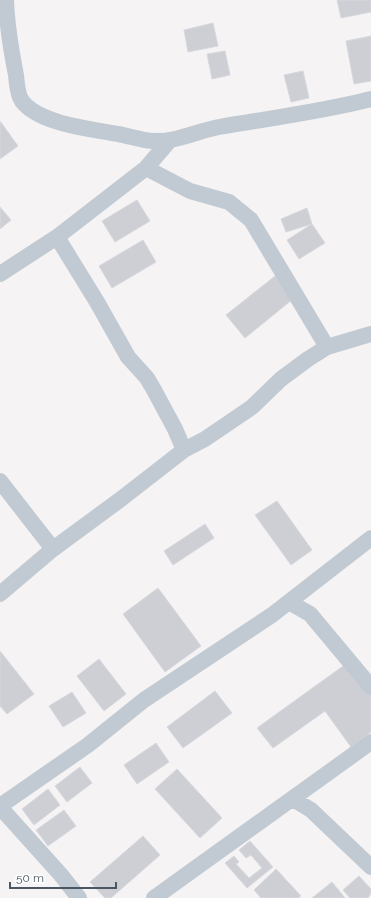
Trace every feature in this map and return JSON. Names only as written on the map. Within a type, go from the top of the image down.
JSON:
[{"type":"street","points":[[6,0],[8,31],[19,95],[28,107],[46,117],[76,127],[153,141],[170,140],[218,128],[371,100]]},
{"type":"street","points":[[0,274],[57,237],[146,168],[170,140]]},
{"type":"street","points":[[146,168],[190,191],[229,202],[251,220],[327,347]]},
{"type":"street","points":[[57,237],[97,302],[128,357],[147,378],[175,429],[184,450]]},
{"type":"street","points":[[0,594],[53,549],[128,494],[184,450],[205,439],[252,407],[281,379],[308,359],[327,347],[371,334]]},
{"type":"street","points":[[0,481],[53,549]]},
{"type":"street","points":[[79,898],[61,875],[0,807],[88,745],[144,700],[272,615],[371,538]]},
{"type":"street","points":[[289,602],[310,614],[371,687]]},
{"type":"street","points":[[154,898],[371,742]]},
{"type":"street","points":[[299,794],[311,810],[371,867]]},
{"type":"building","points":[[337,0],[371,0],[371,12],[341,18]]},
{"type":"building","points":[[213,23],[218,46],[188,52],[184,30]]},
{"type":"building","points":[[371,36],[371,81],[354,84],[346,41]]},
{"type":"building","points":[[225,51],[230,75],[212,79],[207,54]]},
{"type":"building","points":[[303,71],[309,98],[291,102],[284,75]]},
{"type":"building","points":[[0,121],[18,146],[0,159]]},
{"type":"building","points":[[137,200],[150,221],[115,242],[102,221]]},
{"type":"building","points":[[0,207],[11,220],[0,229]]},
{"type":"building","points":[[307,208],[312,224],[286,232],[281,219]]},
{"type":"building","points":[[312,224],[325,243],[299,259],[287,240]]},
{"type":"building","points":[[143,240],[156,262],[112,288],[99,266]]},
{"type":"building","points":[[275,276],[293,299],[245,338],[226,315]]},
{"type":"building","points":[[277,501],[312,550],[291,565],[255,515]]},
{"type":"building","points":[[205,524],[214,538],[173,565],[164,551]]},
{"type":"building","points":[[158,588],[201,646],[165,672],[123,614]]},
{"type":"building","points":[[0,651],[34,694],[7,714],[0,706]]},
{"type":"building","points":[[99,659],[126,694],[104,711],[77,676]]},
{"type":"building","points":[[350,661],[371,690],[371,732],[351,747],[325,711],[273,748],[257,728]]},
{"type":"building","points":[[215,691],[232,713],[183,748],[167,727]]},
{"type":"building","points":[[72,692],[86,713],[63,727],[49,706]]},
{"type":"building","points":[[156,743],[169,762],[137,784],[124,765]]},
{"type":"building","points":[[80,767],[92,783],[67,802],[55,786]]},
{"type":"building","points":[[177,769],[222,818],[200,838],[155,789]]},
{"type":"building","points":[[48,789],[60,805],[34,825],[22,809]]},
{"type":"building","points":[[64,810],[76,826],[48,846],[36,830]]},
{"type":"building","points":[[143,836],[160,855],[111,898],[105,898],[90,882]]},
{"type":"building","points":[[250,841],[273,867],[247,888],[225,863],[234,856],[239,862],[236,864],[249,878],[262,868],[251,855],[246,858],[239,850]]},
{"type":"building","points":[[276,869],[301,896],[298,898],[261,898],[254,890]]},
{"type":"building","points":[[359,876],[371,889],[371,893],[368,898],[350,898],[343,890]]},
{"type":"building","points":[[332,882],[345,898],[312,898]]}]
